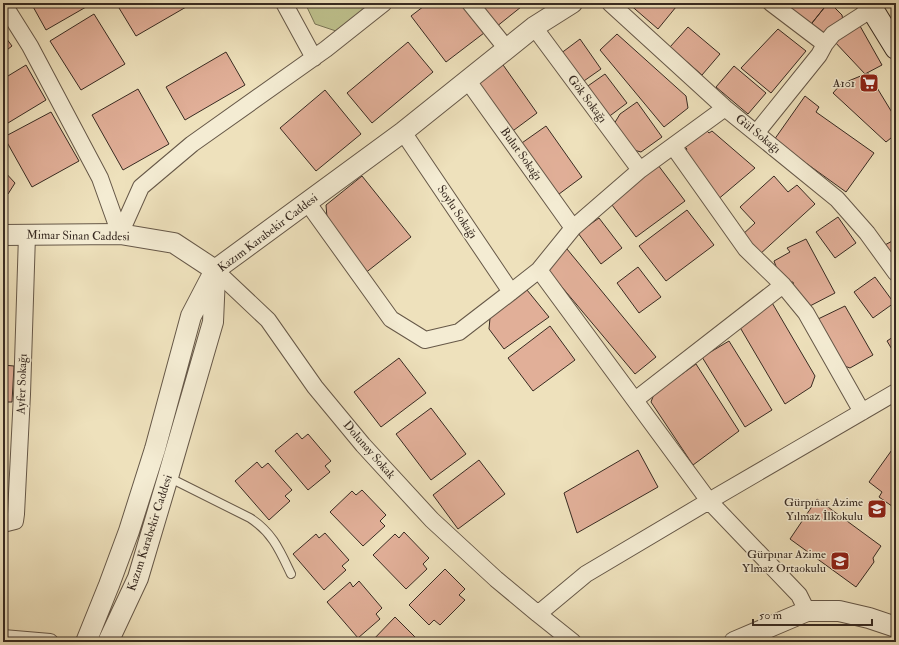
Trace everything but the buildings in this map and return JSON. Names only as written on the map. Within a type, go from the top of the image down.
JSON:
[{"type":"main road","points":[[879,16],[896,48]]},
{"type":"street","points":[[3,3],[30,46],[100,178],[120,234]]},
{"type":"street","points":[[284,3],[314,58]]},
{"type":"street","points":[[120,234],[141,187],[192,144],[314,58],[384,3]]},
{"type":"street","points":[[470,3],[507,49]]},
{"type":"street","name":"Kazım Karabekir Caddesi","points":[[108,642],[138,578],[213,322],[216,270],[403,132],[534,27],[572,3]]},
{"type":"street","name":"Gül Sokağı","points":[[610,3],[725,108],[757,132],[837,199],[867,233],[896,273]]},
{"type":"street","points":[[771,3],[825,44]]},
{"type":"street","points":[[757,132],[819,55],[833,34],[879,16]]},
{"type":"street","name":"Gök Sokağı","points":[[534,27],[640,170]]},
{"type":"street","name":"Bulut Sokağı","points":[[468,81],[573,228]]},
{"type":"street","points":[[307,202],[391,319],[425,340],[459,332],[511,292],[539,270],[573,228],[640,170],[725,108]]},
{"type":"street","name":"Soylu Sokağı","points":[[403,132],[511,292]]},
{"type":"street","points":[[673,146],[746,249],[783,285],[806,313],[862,412]]},
{"type":"street","name":"Mimar Sinan Caddesi","points":[[3,235],[120,234],[174,243],[216,270]]},
{"type":"street","name":"Ayfer Sokağı","points":[[3,524],[14,521],[16,514],[22,394],[27,235]]},
{"type":"street","points":[[86,642],[131,524],[155,449],[191,316],[216,270]]},
{"type":"street","name":"Dolunay Sokak","points":[[216,270],[268,320],[316,387],[363,446],[432,520],[496,579],[573,642]]},
{"type":"street","points":[[539,270],[709,501],[800,595],[807,611]]},
{"type":"street","points":[[635,400],[783,285]]},
{"type":"street","points":[[538,614],[586,574],[896,392]]},
{"type":"street","points":[[734,642],[765,636],[807,611],[839,611],[869,618],[896,627]]},
{"type":"street","points":[[3,638],[50,642]]},
{"type":"lane","points":[[168,477],[258,523],[277,545],[291,574]]},
{"type":"green space","points":[[305,3],[377,3],[336,31],[315,24]]},
{"type":"place","name":"A101","points":[[869,83]]},
{"type":"place","name":"Gürpınar Azime Yılmaz İlkokulu","points":[[877,509]]},
{"type":"place","name":"Gürpınar Azime Ylmaz Ortaokulu","points":[[840,561]]}]
